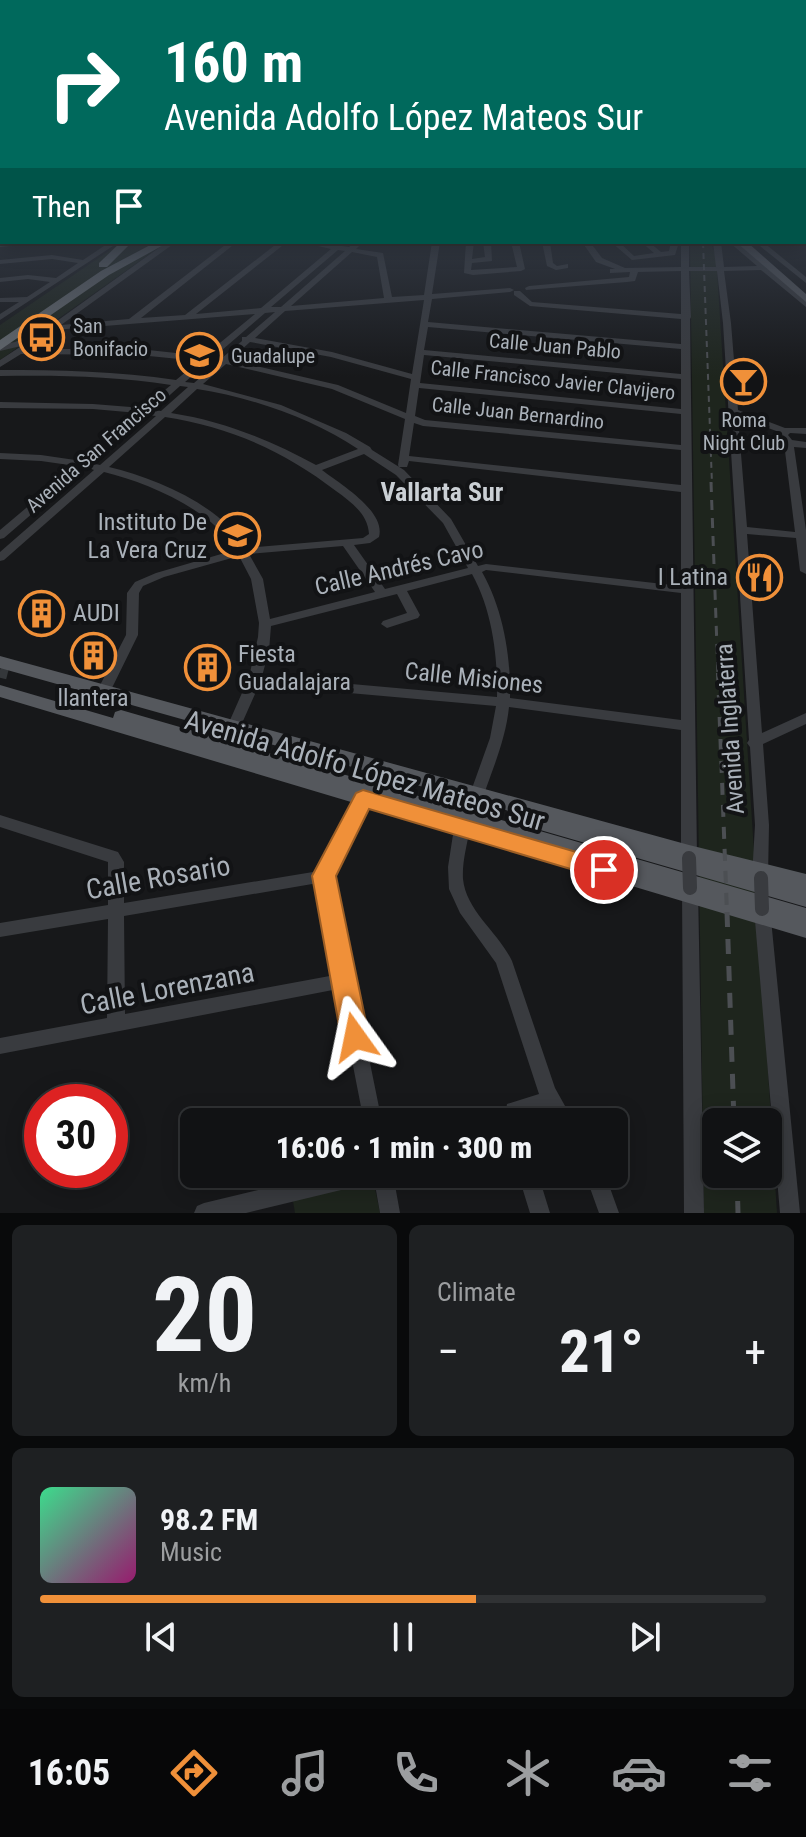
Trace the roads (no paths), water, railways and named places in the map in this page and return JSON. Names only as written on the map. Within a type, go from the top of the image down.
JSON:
[{"type":"highway","points":[[0,347],[101,264]]},
{"type":"highway","points":[[0,336],[94,269],[108,264]]},
{"type":"main road","points":[[766,264],[806,299]]},
{"type":"main road","points":[[782,264],[804,279]]},
{"type":"main road","name":"Avenida Adolfo López Mateos Sur","points":[[3,672],[104,691],[689,856],[760,875],[806,882]]},
{"type":"main road","name":"Avenida Adolfo López Mateos Sur","points":[[3,672],[806,917]]},
{"type":"main road","name":"Avenida Adolfo López Mateos Sur","points":[[0,691],[762,913],[806,929]]},
{"type":"main road","points":[[260,734],[313,766]]},
{"type":"main road","points":[[247,765],[313,766]]},
{"type":"main road","name":"Avenida Adolfo López Mateos Sur","points":[[313,766],[806,898]]},
{"type":"street","points":[[75,264],[94,269]]},
{"type":"street","points":[[1,319],[57,280],[94,269],[98,264]]},
{"type":"street","points":[[0,364],[142,264]]},
{"type":"street","points":[[132,321],[205,264]]},
{"type":"street","points":[[188,316],[255,264]]},
{"type":"street","name":"Avenida San Francisco","points":[[0,536],[265,310],[324,264]]},
{"type":"street","name":"Avenida San Francisco","points":[[0,558],[284,308],[329,264]]},
{"type":"street","points":[[382,264],[388,299]]},
{"type":"street","points":[[401,472],[432,264]]},
{"type":"street","points":[[469,264],[468,273],[521,269],[520,264]]},
{"type":"street","points":[[599,264],[613,271],[712,271],[721,276],[764,268]]},
{"type":"street","points":[[608,264],[625,270]]},
{"type":"street","name":"Avenida Inglaterra","points":[[686,264],[694,1213]]},
{"type":"street","name":"Avenida Inglaterra","points":[[720,264],[762,825],[762,913],[790,1213]]},
{"type":"street","points":[[759,264],[806,305]]},
{"type":"street","points":[[785,264],[804,279]]},
{"type":"street","points":[[0,347],[18,344],[52,328],[610,282],[632,279],[635,269]]},
{"type":"street","points":[[610,282],[613,271]]},
{"type":"street","points":[[0,280],[28,277],[57,280]]},
{"type":"street","points":[[521,291],[526,303],[687,317]]},
{"type":"street","points":[[0,300],[28,299]]},
{"type":"street","points":[[423,324],[687,347]]},
{"type":"street","name":"Calle Francisco Javier Clavijero","points":[[234,337],[332,355],[415,381],[687,412]]},
{"type":"street","name":"Calle Juan Bernardino","points":[[19,351],[127,351],[224,361],[335,387],[423,423],[687,448]]},
{"type":"street","name":"Calle Juan Pablo","points":[[419,352],[687,377]]},
{"type":"street","points":[[0,373],[85,372],[196,385],[286,410],[367,449],[401,472],[447,517],[477,569],[497,631],[503,664],[503,702],[494,746],[477,794]]},
{"type":"street","points":[[0,405],[68,405],[166,413],[236,431],[286,452],[315,469],[351,498],[375,524],[376,531],[371,539],[347,544],[244,551],[139,584],[133,593],[132,635],[104,691]]},
{"type":"street","points":[[732,411],[806,445]]},
{"type":"street","points":[[787,437],[806,431]]},
{"type":"street","points":[[787,437],[804,536],[806,571]]},
{"type":"street","points":[[315,469],[367,449]]},
{"type":"street","points":[[0,456],[103,467],[149,482],[188,500],[215,519],[244,551],[260,586],[265,624],[256,680],[234,727]]},
{"type":"street","points":[[404,458],[687,489]]},
{"type":"street","points":[[48,495],[66,500]]},
{"type":"street","points":[[740,530],[804,536]]},
{"type":"street","points":[[347,544],[382,593]]},
{"type":"street","name":"Calle Andrés Cavo","points":[[265,624],[493,567],[687,590]]},
{"type":"street","points":[[387,624],[414,615],[400,589]]},
{"type":"street","name":"Calle Misiones","points":[[256,680],[503,702],[688,726]]},
{"type":"street","points":[[754,743],[806,718]]},
{"type":"street","points":[[363,799],[324,876],[370,1108]]},
{"type":"street","points":[[0,821],[113,856],[116,862],[116,1024]]},
{"type":"street","points":[[462,828],[456,887],[468,912],[501,955],[556,1108]]},
{"type":"street","name":"Calle Rosario","points":[[0,930],[324,876]]},
{"type":"street","name":"Calle Lorenzana","points":[[0,1046],[343,981]]},
{"type":"street","points":[[204,1213],[308,1188]]},
{"type":"street","points":[[386,1188],[390,1213]]},
{"type":"street","points":[[532,1188],[540,1213]]},
{"type":"street","points":[[600,1188],[609,1213]]},
{"type":"tunnel","points":[[0,670],[8,672]]},
{"type":"railway","points":[[704,264],[712,484]]},
{"type":"railway","points":[[711,482],[718,675]]},
{"type":"railway","points":[[718,673],[727,914]]},
{"type":"railway","points":[[727,912],[734,1108]]},
{"type":"railway","points":[[737,1188],[738,1213]]},
{"type":"place","name":"San Bonifacio","points":[[42,338]]},
{"type":"place","name":"Guadalupe","points":[[200,356]]},
{"type":"place","name":"Roma Night Club","points":[[744,381]]},
{"type":"place","name":"Instituto De La Vera Cruz","points":[[238,536]]},
{"type":"place","name":"I Latina","points":[[759,577]]},
{"type":"place","name":"AUDI","points":[[42,613]]},
{"type":"place","name":"llantera","points":[[93,656]]},
{"type":"place","name":"Fiesta Guadalajara","points":[[207,668]]},
{"type":"district","name":"Vallarta Sur","points":[[442,492]]}]
